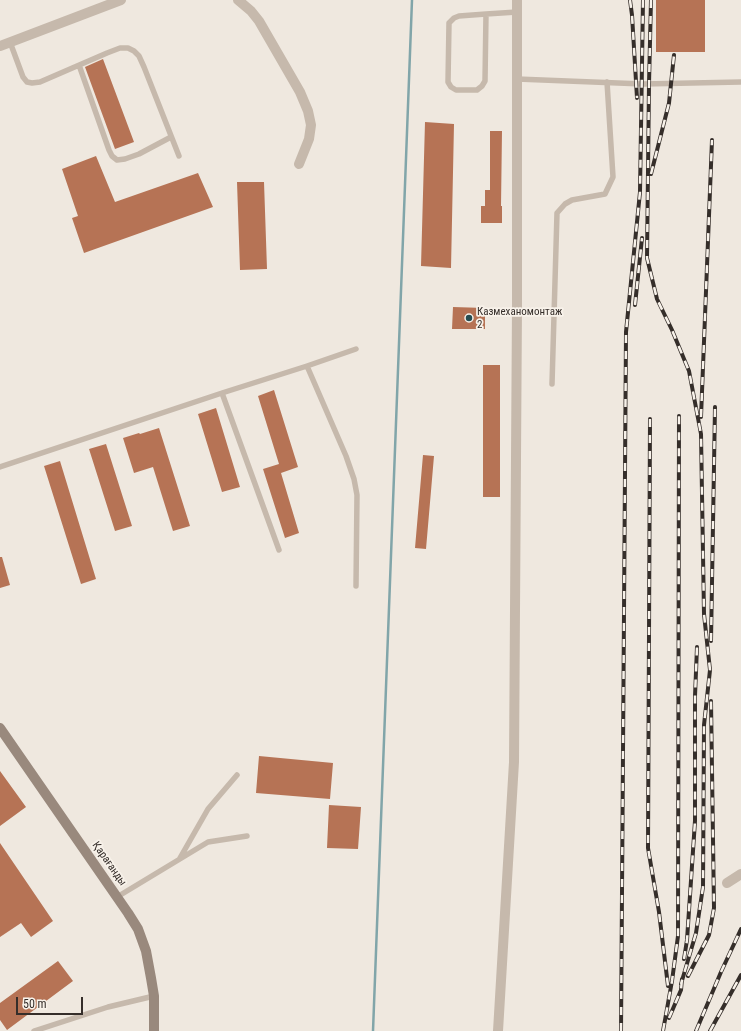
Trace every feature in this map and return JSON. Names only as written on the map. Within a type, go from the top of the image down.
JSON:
[{"type":"main road","name":"Қарағанды","points":[[0,728],[138,929],[146,951],[154,996],[154,1031]]},
{"type":"street","points":[[0,46],[121,0]]},
{"type":"street","points":[[238,0],[251,11],[259,21],[300,92],[308,111],[311,125],[309,139],[299,164]]},
{"type":"street","points":[[498,1031],[514,762],[517,314],[517,0]]},
{"type":"street","points":[[727,883],[741,874]]},
{"type":"lane","points":[[486,14],[485,81],[477,90],[456,90],[451,87],[448,82],[449,23],[454,18],[459,16],[486,14],[517,12]]},
{"type":"lane","points":[[10,42],[23,77],[27,82],[32,83],[40,82],[107,52],[120,48],[128,48],[134,51],[139,56],[144,67],[179,156]]},
{"type":"lane","points":[[78,65],[109,150],[112,156],[117,160],[139,154],[171,137]]},
{"type":"lane","points":[[517,79],[642,84],[741,82]]},
{"type":"lane","points":[[552,384],[557,213],[565,204],[572,200],[605,194],[613,177],[607,82]]},
{"type":"lane","points":[[0,467],[307,366],[356,348]]},
{"type":"lane","points":[[307,366],[346,456],[354,479],[357,495],[356,586]]},
{"type":"lane","points":[[222,393],[279,550]]},
{"type":"lane","points":[[179,860],[208,809],[237,775]]},
{"type":"lane","points":[[117,897],[208,842],[247,836]]},
{"type":"lane","points":[[34,1031],[108,1007],[154,996]]},
{"type":"building","points":[[656,0],[705,0],[705,52],[656,52]]},
{"type":"building","points":[[103,59],[134,142],[115,149],[85,67]]},
{"type":"building","points":[[425,122],[454,124],[451,268],[421,266]]},
{"type":"building","points":[[490,131],[502,131],[502,223],[481,223],[481,206],[485,206],[485,190],[490,190]]},
{"type":"building","points":[[96,156],[115,202],[198,173],[213,207],[84,253],[72,218],[78,216],[62,169]]},
{"type":"building","points":[[237,182],[264,182],[267,269],[240,270]]},
{"type":"building","name":"Казмеханомонтаж 2","points":[[453,307],[485,308],[485,329],[452,329]]},
{"type":"building","points":[[483,365],[500,365],[500,497],[483,497]]},
{"type":"building","points":[[274,390],[298,467],[281,473],[299,533],[285,538],[263,469],[279,464],[258,396]]},
{"type":"building","points":[[216,408],[240,487],[222,492],[198,414]]},
{"type":"building","points":[[159,428],[190,526],[173,531],[153,467],[134,473],[123,438]]},
{"type":"building","points":[[106,444],[132,526],[115,531],[89,449]]},
{"type":"building","points":[[423,455],[434,456],[426,549],[415,548]]},
{"type":"building","points":[[60,461],[96,579],[81,584],[44,466]]},
{"type":"building","points":[[0,557],[2,557],[10,585],[0,588]]},
{"type":"building","points":[[259,756],[333,763],[330,799],[256,793]]},
{"type":"building","points":[[0,771],[26,807],[0,826]]},
{"type":"building","points":[[329,805],[361,807],[358,849],[327,848]]},
{"type":"building","points":[[0,843],[53,921],[31,937],[21,923],[0,937]]},
{"type":"building","points":[[58,961],[73,981],[7,1030],[0,1020],[0,1003]]},
{"type":"waterway","points":[[373,1031],[412,0]]},
{"type":"railway","points":[[630,0],[637,98]]},
{"type":"railway","points":[[621,1031],[626,332],[640,192],[643,0]]},
{"type":"railway","points":[[651,0],[647,258],[657,299],[689,371],[701,434],[704,614],[710,670],[704,725],[703,887],[696,933],[681,984]]},
{"type":"railway","points":[[651,174],[669,103],[674,55]]},
{"type":"railway","points":[[701,417],[712,140]]},
{"type":"railway","points":[[635,305],[642,238]]},
{"type":"railway","points":[[711,641],[715,407]]},
{"type":"railway","points":[[663,1031],[678,936],[679,416]]},
{"type":"railway","points":[[650,419],[648,848],[659,912],[668,986]]},
{"type":"railway","points":[[684,959],[687,940],[695,821],[695,696],[697,647]]},
{"type":"railway","points":[[688,976],[709,935],[714,908],[711,701]]},
{"type":"railway","points":[[696,1031],[741,929]]},
{"type":"railway","points":[[710,1031],[741,975]]},
{"type":"railway","points":[[669,1018],[681,990],[682,979]]},
{"type":"place","name":"Казмеханомонтаж 2","points":[[469,318]]}]
